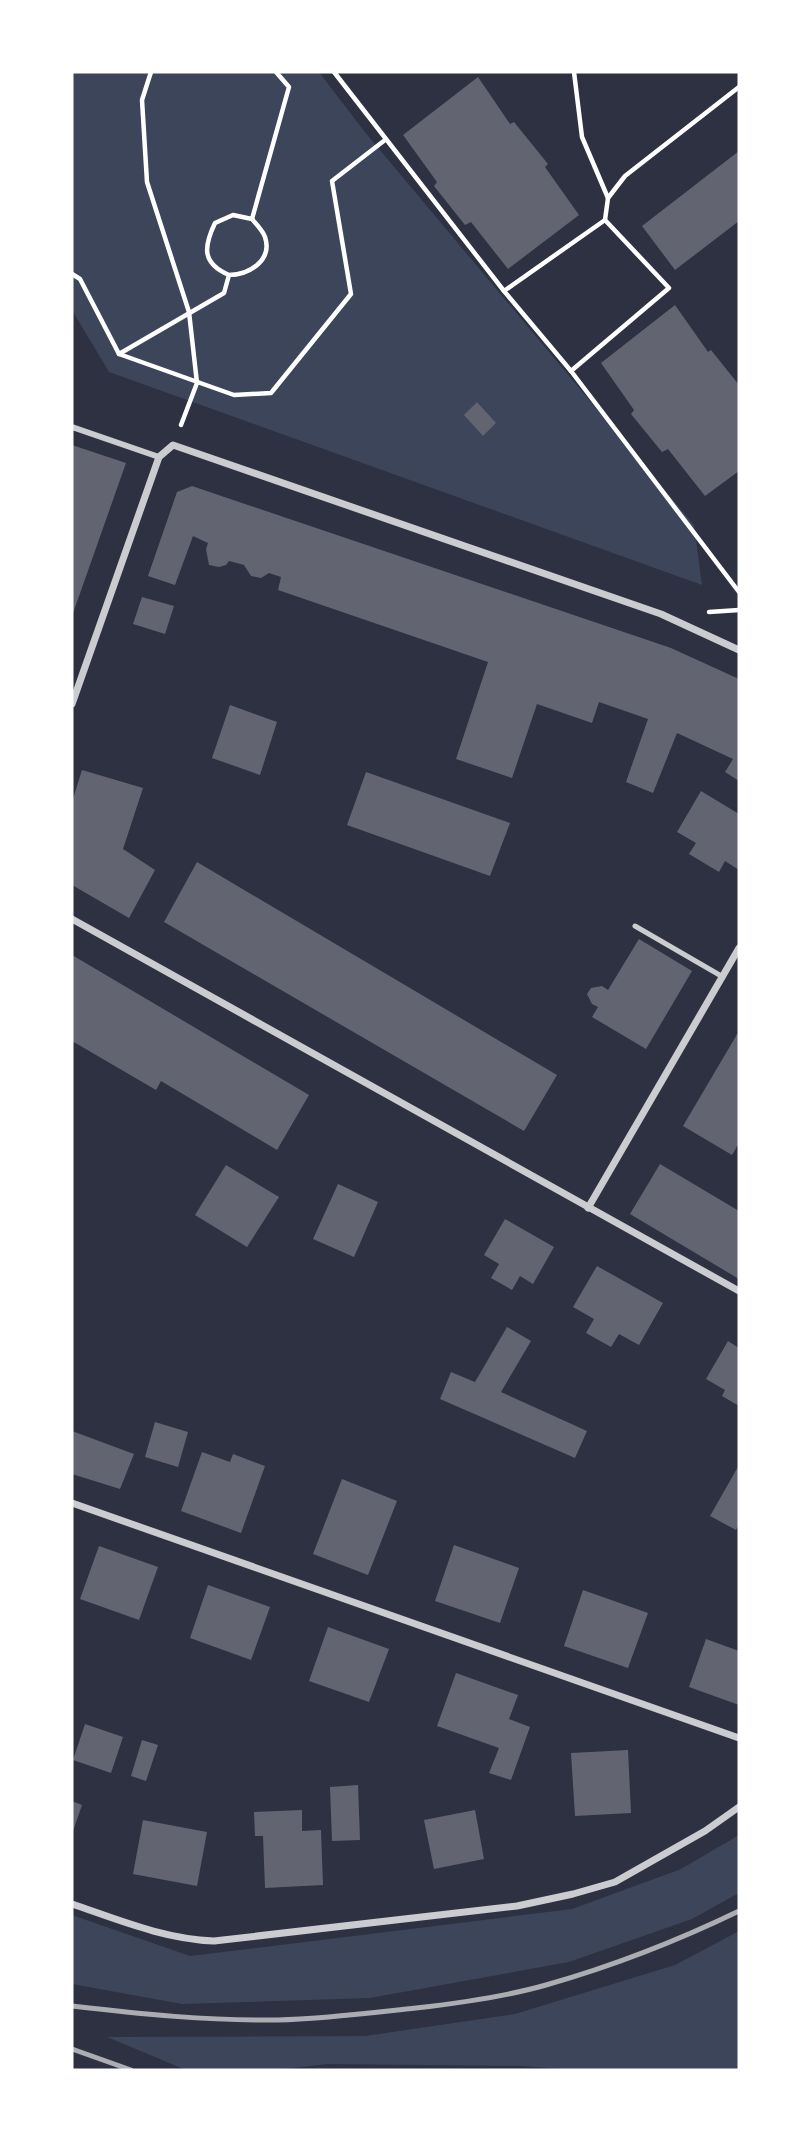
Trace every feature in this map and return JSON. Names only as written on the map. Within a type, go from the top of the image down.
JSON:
[{"type":"street","points":[[72,427],[159,457]]},
{"type":"street","points":[[72,704],[159,457],[173,445],[661,614],[739,650]]},
{"type":"street","points":[[72,919],[739,1291]]},
{"type":"street","points":[[588,1208],[739,948]]},
{"type":"street","points":[[72,1503],[739,1738]]},
{"type":"street","points":[[72,1904],[162,1935],[185,1940],[214,1941],[517,1906],[615,1882],[705,1831],[739,1807]]},
{"type":"lane","points":[[635,926],[723,977]]},
{"type":"path","points":[[151,72],[142,100],[147,182],[189,313],[197,383],[173,445]]},
{"type":"path","points":[[252,219],[289,88],[276,72]]},
{"type":"path","points":[[334,72],[503,291],[571,371],[739,592]]},
{"type":"path","points":[[573,72],[582,137],[608,198]]},
{"type":"path","points":[[503,291],[605,220],[608,198],[625,176],[739,87]]},
{"type":"path","points":[[72,274],[80,279],[119,355],[234,395],[271,393],[351,294],[332,181],[385,140]]},
{"type":"path","points":[[233,215],[252,219],[265,237],[265,252],[256,268],[242,275],[229,275],[209,259],[206,243],[215,223],[233,215]]},
{"type":"path","points":[[571,371],[669,288],[605,220]]},
{"type":"path","points":[[119,355],[224,293],[229,275]]},
{"type":"shaded area","points":[[72,72],[319,72],[364,131],[694,525],[702,585],[109,372],[72,310]]},
{"type":"shaded area","points":[[739,1835],[739,1893],[692,1919],[569,1962],[370,1998],[182,2004],[72,1984],[72,1915],[190,1956],[572,1909],[681,1869]]},
{"type":"shaded area","points":[[739,1931],[739,2070],[573,2070],[522,2066],[328,2064],[276,2070],[186,2070],[107,2037],[365,2036],[515,2014],[675,1965]]},
{"type":"building","points":[[478,77],[510,124],[514,122],[548,164],[545,167],[579,215],[508,269],[471,222],[465,225],[434,186],[437,182],[403,135]]},
{"type":"building","points":[[739,151],[739,221],[675,270],[642,226]]},
{"type":"building","points":[[675,305],[708,352],[711,350],[739,385],[739,471],[705,496],[668,449],[662,452],[631,414],[634,410],[601,363]]},
{"type":"building","points":[[477,402],[496,423],[483,436],[464,415]]},
{"type":"building","points":[[72,445],[126,463],[72,616]]},
{"type":"building","points":[[192,486],[671,648],[739,679],[739,781],[725,772],[733,759],[677,733],[653,793],[626,782],[648,719],[599,702],[592,723],[537,704],[512,778],[456,759],[488,662],[278,590],[281,577],[269,573],[261,578],[251,576],[244,565],[229,561],[219,567],[209,565],[206,549],[208,543],[193,536],[175,585],[148,576],[177,492]]},
{"type":"building","points":[[142,597],[174,606],[165,634],[133,624]]},
{"type":"building","points":[[230,705],[277,722],[260,775],[212,758]]},
{"type":"building","points":[[82,770],[143,788],[123,849],[155,870],[129,918],[72,885],[72,802]]},
{"type":"building","points":[[366,772],[510,823],[490,876],[347,825]]},
{"type":"building","points":[[701,791],[739,814],[739,870],[725,861],[719,872],[689,854],[696,843],[677,832]]},
{"type":"building","points":[[197,862],[557,1075],[524,1131],[164,922]]},
{"type":"building","points":[[639,939],[692,971],[646,1049],[592,1017],[598,1007],[592,1004],[587,994],[591,988],[602,986],[608,990]]},
{"type":"building","points":[[72,955],[309,1095],[277,1150],[161,1081],[156,1090],[72,1041]]},
{"type":"building","points":[[739,1031],[739,1143],[732,1155],[683,1126]]},
{"type":"building","points":[[660,1164],[739,1211],[739,1279],[630,1214]]},
{"type":"building","points":[[226,1165],[279,1197],[247,1247],[195,1215]]},
{"type":"building","points":[[338,1184],[378,1202],[354,1257],[313,1239]]},
{"type":"building","points":[[505,1219],[554,1247],[533,1284],[520,1276],[512,1290],[491,1278],[499,1264],[484,1255]]},
{"type":"building","points":[[597,1266],[663,1303],[639,1345],[619,1334],[611,1347],[586,1333],[594,1319],[573,1307]]},
{"type":"building","points":[[507,1327],[531,1341],[501,1392],[587,1431],[575,1458],[440,1399],[451,1372],[475,1382]]},
{"type":"building","points":[[728,1341],[739,1348],[739,1406],[722,1396],[725,1390],[706,1379]]},
{"type":"building","points":[[155,1422],[188,1432],[178,1467],[145,1457]]},
{"type":"building","points":[[72,1431],[134,1454],[120,1489],[72,1474]]},
{"type":"building","points":[[202,1452],[230,1462],[233,1454],[265,1466],[241,1533],[181,1511]]},
{"type":"building","points":[[739,1465],[739,1524],[736,1530],[710,1516]]},
{"type":"building","points":[[342,1479],[397,1501],[368,1575],[313,1554]]},
{"type":"building","points":[[454,1545],[519,1568],[500,1623],[435,1601]]},
{"type":"building","points":[[99,1546],[158,1567],[139,1620],[80,1599]]},
{"type":"building","points":[[208,1585],[270,1607],[251,1660],[190,1638]]},
{"type":"building","points":[[583,1590],[648,1613],[628,1668],[564,1646]]},
{"type":"building","points":[[328,1627],[389,1649],[369,1702],[309,1681]]},
{"type":"building","points":[[706,1639],[739,1651],[739,1705],[689,1687]]},
{"type":"building","points":[[456,1673],[518,1695],[509,1719],[530,1727],[511,1780],[489,1773],[499,1748],[437,1726]]},
{"type":"building","points":[[85,1724],[123,1737],[111,1773],[73,1760]]},
{"type":"building","points":[[142,1740],[158,1745],[146,1781],[131,1776]]},
{"type":"building","points":[[628,1750],[631,1813],[575,1816],[571,1753]]},
{"type":"building","points":[[358,1785],[360,1840],[332,1841],[330,1787]]},
{"type":"building","points":[[72,1801],[82,1805],[72,1834]]},
{"type":"building","points":[[302,1810],[302,1831],[321,1830],[323,1885],[265,1888],[263,1836],[255,1836],[254,1812]]},
{"type":"building","points":[[475,1810],[484,1859],[434,1869],[424,1820]]},
{"type":"building","points":[[143,1820],[207,1832],[197,1886],[133,1874]]},
{"type":"railway","points":[[72,2006],[175,2016],[278,2020],[465,2002],[530,1989],[596,1970],[668,1943],[739,1911]]},
{"type":"railway","points":[[72,2049],[131,2070]]}]
